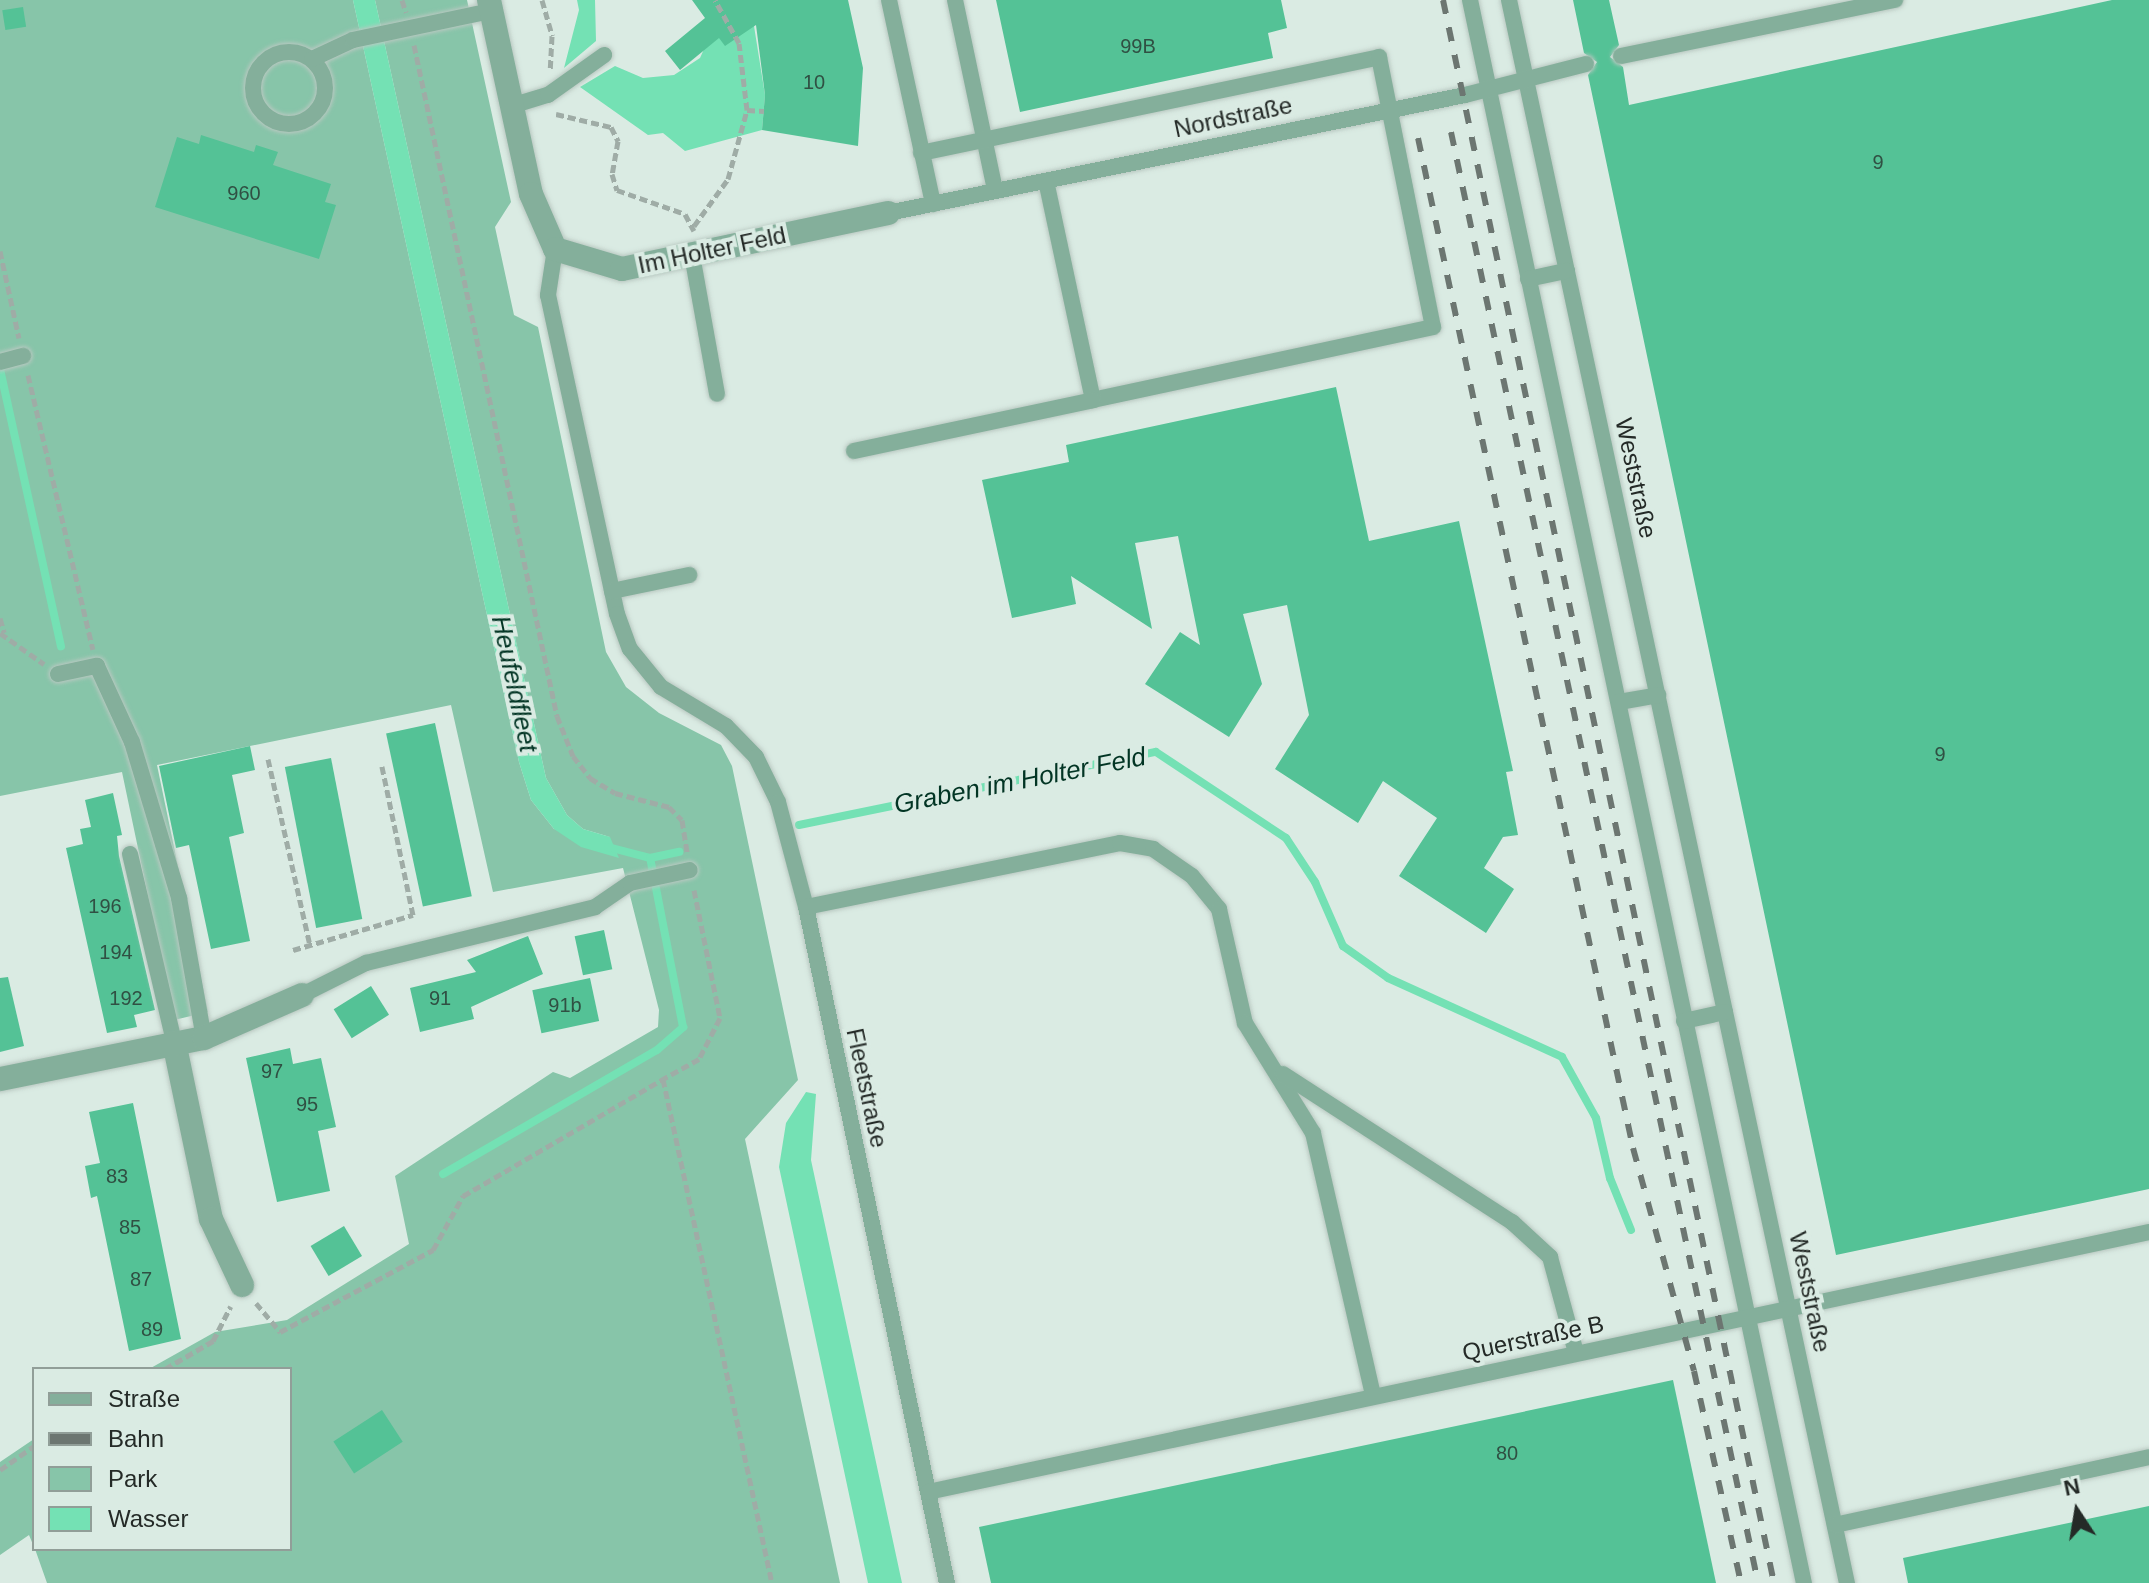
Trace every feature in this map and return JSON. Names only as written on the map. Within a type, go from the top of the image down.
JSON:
[{"type":"street","points":[[490,5],[531,194],[555,249]]},
{"type":"street","name":"Im Holter Feld","points":[[555,249],[622,269],[888,213]]},
{"type":"street","points":[[0,1079],[204,1038],[302,995]]},
{"type":"street","points":[[174,1042],[211,1219],[242,1285]]},
{"type":"lane","points":[[889,0],[933,204]]},
{"type":"lane","points":[[955,0],[995,190]]},
{"type":"lane","points":[[1470,0],[1804,1583]]},
{"type":"lane","name":"Weststraße","points":[[1509,0],[1847,1583]]},
{"type":"lane","points":[[1621,56],[1895,0]]},
{"type":"lane","points":[[312,59],[325,80],[322,103],[315,113],[294,124],[262,112],[253,90],[259,67],[290,51],[312,59],[353,40],[490,5]]},
{"type":"lane","points":[[511,106],[548,95],[604,55]]},
{"type":"lane","points":[[854,451],[1433,327],[1379,57],[921,153]]},
{"type":"lane","name":"Nordstraße","points":[[888,213],[1488,89],[1586,64]]},
{"type":"lane","points":[[1046,181],[1093,400]]},
{"type":"lane","points":[[555,249],[548,295],[612,591],[689,575]]},
{"type":"lane","points":[[692,255],[717,394]]},
{"type":"lane","points":[[1528,279],[1567,271]]},
{"type":"lane","name":"Fleetstraße","points":[[612,591],[638,662],[661,687],[726,726],[756,757],[778,802],[806,907],[947,1583]]},
{"type":"lane","points":[[58,674],[97,666],[132,742],[179,898],[204,1038]]},
{"type":"lane","points":[[1619,702],[1658,695]]},
{"type":"lane","points":[[806,907],[1100,845],[1139,843],[1192,876],[1219,909],[1245,1023],[1279,1071],[1313,1133],[1325,1174],[1373,1396]]},
{"type":"lane","points":[[130,854],[174,1042]]},
{"type":"lane","points":[[302,995],[366,963],[595,907],[630,883],[687,870]]},
{"type":"lane","points":[[1684,1021],[1725,1012]]},
{"type":"lane","points":[[1279,1071],[1512,1222],[1550,1257],[1576,1353]]},
{"type":"lane","name":"Querstraße B","points":[[928,1492],[2149,1232]]},
{"type":"lane","points":[[1835,1525],[2149,1457]]},
{"type":"path","points":[[542,0],[552,36],[548,95],[555,113],[568,120],[594,119],[611,127],[618,141],[612,174],[617,190],[685,214],[694,226]]},
{"type":"path","points":[[692,255],[694,226],[718,195],[738,154],[747,110],[745,68],[732,24],[715,0]]},
{"type":"path","points":[[168,1367],[213,1341],[242,1285],[280,1332],[433,1250],[463,1196],[699,1059],[720,1018],[687,870],[682,820],[669,807],[615,793],[590,778],[573,756],[557,716],[418,71]]},
{"type":"path","points":[[747,110],[764,111]]},
{"type":"path","points":[[0,251],[11,359],[97,666]]},
{"type":"path","points":[[0,618],[2,633],[58,674]]},
{"type":"path","points":[[268,759],[310,945]]},
{"type":"path","points":[[293,950],[413,915],[382,766]]},
{"type":"path","points":[[663,1079],[772,1583]]},
{"type":"path","points":[[0,1470],[32,1447]]},
{"type":"green space","points":[[0,0],[353,0],[519,762],[531,800],[554,829],[610,837],[583,829],[567,815],[546,778],[375,0],[467,0],[511,202],[495,227],[514,315],[538,327],[606,652],[626,687],[659,713],[721,745],[732,766],[798,1080],[745,1139],[840,1583],[47,1583],[36,1551],[292,1551],[292,1367],[153,1367],[215,1332],[287,1320],[409,1244],[395,1176],[553,1072],[570,1078],[658,1027],[659,1010],[623,868],[493,892],[451,705],[157,765],[208,1012],[174,1020],[122,772],[0,796]]},
{"type":"green space","points":[[32,1440],[32,1542],[29,1535],[0,1555],[0,1462]]},
{"type":"water","points":[[353,0],[375,0],[546,778],[567,815],[583,829],[610,837],[619,858],[581,847],[554,829],[531,800],[519,762]]},
{"type":"water","points":[[577,0],[595,0],[596,41],[564,68],[579,10]]},
{"type":"water","points":[[754,26],[765,95],[762,130],[685,151],[663,133],[648,135],[580,87],[615,66],[643,78],[674,75],[700,58],[713,29]]},
{"type":"water","points":[[806,1092],[816,1094],[811,1160],[902,1583],[868,1583],[779,1167],[786,1123]]},
{"type":"building","points":[[692,0],[848,0],[863,68],[858,146],[762,130],[765,95],[756,25],[725,46],[719,38],[680,70],[665,51],[705,18]]},
{"type":"building","points":[[996,0],[1281,0],[1287,28],[1268,33],[1273,58],[1020,112]]},
{"type":"building","points":[[1573,0],[1609,0],[1619,45],[1610,57],[1623,67],[1629,105],[2112,0],[2149,0],[2149,1189],[1836,1255],[1588,75],[1597,62],[1584,53]]},
{"type":"building","points":[[23,7],[26,27],[5,30],[2,10]]},
{"type":"building","points":[[201,135],[254,152],[256,145],[278,152],[273,165],[331,184],[325,202],[336,205],[319,259],[155,207],[177,137],[199,144]]},
{"type":"building","points":[[1336,387],[1369,541],[1459,521],[1513,771],[1506,772],[1518,835],[1503,837],[1484,868],[1514,889],[1486,933],[1399,876],[1437,818],[1383,781],[1358,823],[1275,769],[1309,715],[1287,605],[1243,614],[1262,684],[1229,737],[1145,684],[1180,632],[1200,645],[1178,536],[1135,543],[1152,629],[1071,576],[1076,604],[1012,618],[982,480],[1069,462],[1066,445]]},
{"type":"building","points":[[435,723],[472,896],[423,907],[386,733]]},
{"type":"building","points":[[250,746],[255,770],[232,775],[244,833],[229,837],[250,941],[211,949],[189,845],[176,848],[159,766]]},
{"type":"building","points":[[331,758],[362,919],[316,928],[285,767]]},
{"type":"building","points":[[113,793],[122,835],[117,836],[119,856],[155,1010],[134,1015],[137,1027],[107,1033],[66,848],[83,844],[80,829],[91,827],[85,800]]},
{"type":"building","points":[[604,930],[612,969],[583,975],[575,936]]},
{"type":"building","points":[[528,936],[543,974],[471,1007],[474,1019],[420,1032],[410,988],[476,972],[467,960]]},
{"type":"building","points":[[8,977],[24,1046],[0,1052],[0,978]]},
{"type":"building","points":[[590,978],[599,1021],[541,1033],[532,990]]},
{"type":"building","points":[[371,986],[389,1015],[352,1038],[334,1009]]},
{"type":"building","points":[[290,1048],[293,1064],[321,1058],[336,1127],[318,1131],[330,1191],[277,1202],[246,1058]]},
{"type":"building","points":[[133,1103],[181,1339],[129,1351],[97,1196],[91,1198],[85,1166],[100,1163],[89,1112]]},
{"type":"building","points":[[344,1226],[362,1256],[329,1276],[311,1246]]},
{"type":"building","points":[[1673,1380],[1716,1583],[991,1583],[979,1527]]},
{"type":"building","points":[[382,1410],[403,1442],[354,1473],[333,1442]]},
{"type":"building","points":[[2149,1506],[2149,1583],[1908,1583],[1903,1558]]},
{"type":"waterway","points":[[0,369],[61,646]]},
{"type":"waterway","name":"Graben im Holter Feld","points":[[799,825],[1156,752],[1286,838],[1315,882],[1343,946],[1388,978],[1562,1057],[1596,1118],[1610,1178],[1631,1230]]},
{"type":"waterway","name":"Heufeldfleet","points":[[608,847],[650,858],[679,852]]},
{"type":"waterway","name":"Heufeldfleet","points":[[443,1174],[657,1050],[683,1027],[650,858]]},
{"type":"railway","points":[[1443,0],[1774,1583]]},
{"type":"railway","points":[[1451,132],[1758,1583]]},
{"type":"railway","points":[[1418,138],[1633,1148],[1694,1371],[1741,1583]]}]
